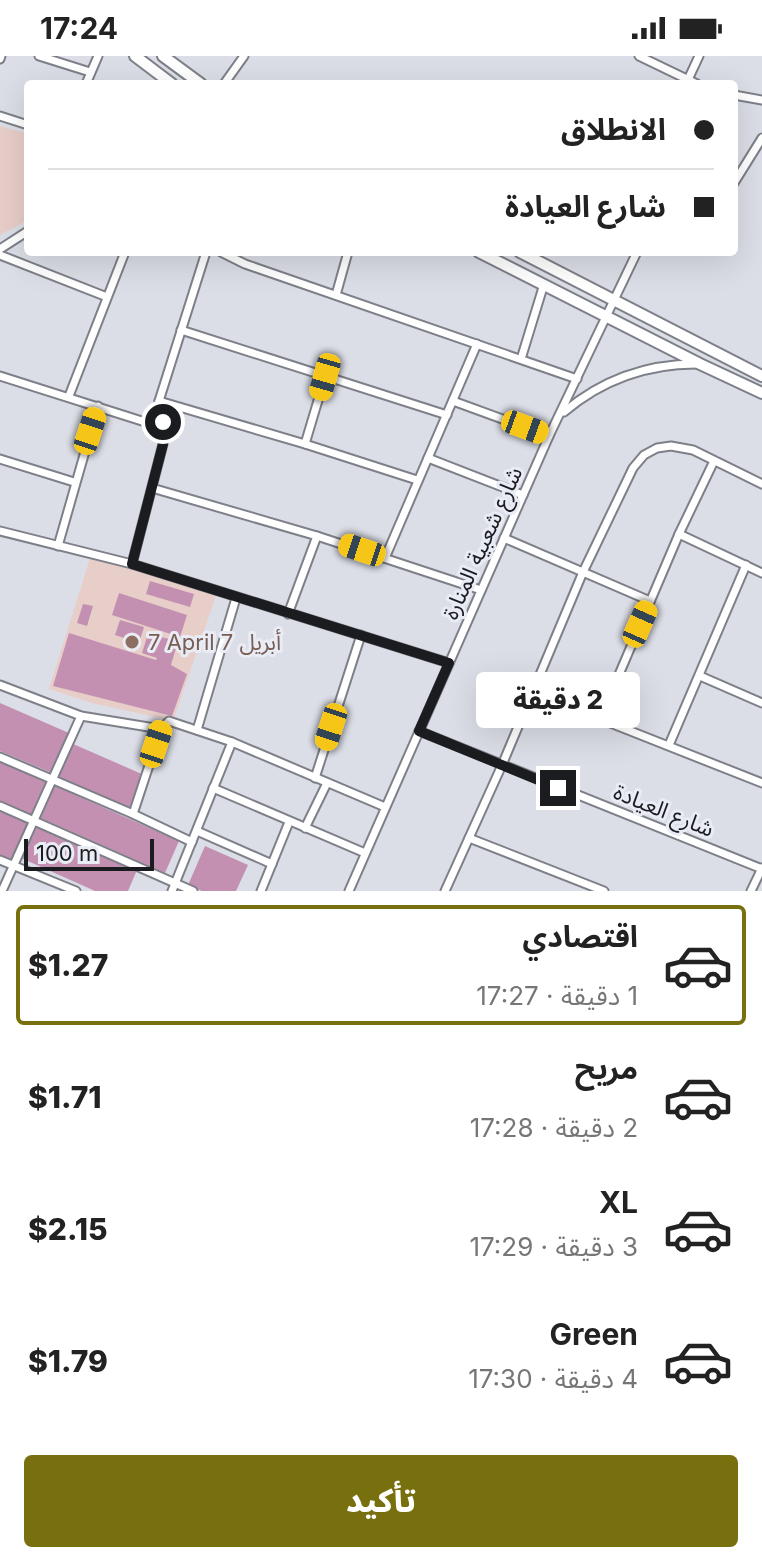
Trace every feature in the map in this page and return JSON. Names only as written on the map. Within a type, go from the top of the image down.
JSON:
[{"type":"main road","points":[[135,56],[167,80]]},
{"type":"main road","points":[[163,56],[196,80]]},
{"type":"main road","points":[[487,256],[762,393]]},
{"type":"main road","points":[[529,256],[762,376]]},
{"type":"street","points":[[39,56],[90,72]]},
{"type":"street","points":[[87,80],[98,56]]},
{"type":"street","points":[[227,80],[244,56]]},
{"type":"street","points":[[639,56],[682,80]]},
{"type":"street","points":[[688,80],[699,56]]},
{"type":"street","points":[[738,96],[762,100]]},
{"type":"street","points":[[0,116],[24,124]]},
{"type":"street","points":[[738,177],[762,138]]},
{"type":"street","points":[[0,249],[24,234]]},
{"type":"street","points":[[0,255],[107,297]]},
{"type":"street","points":[[69,396],[123,256]]},
{"type":"street","points":[[132,564],[164,428],[159,401],[205,256]]},
{"type":"street","points":[[229,256],[577,379]]},
{"type":"street","points":[[336,295],[347,256]]},
{"type":"street","name":"شارع شعبية المنارة","points":[[349,891],[549,436],[635,256]]},
{"type":"street","points":[[521,359],[544,284]]},
{"type":"street","points":[[181,330],[447,415]]},
{"type":"street","points":[[385,558],[477,344]]},
{"type":"street","points":[[562,413],[603,385],[634,372],[666,365],[700,364]]},
{"type":"street","points":[[0,376],[164,428]]},
{"type":"street","points":[[305,444],[325,377]]},
{"type":"street","points":[[159,401],[417,480]]},
{"type":"street","points":[[453,401],[549,436]]},
{"type":"street","points":[[58,546],[98,406]]},
{"type":"street","points":[[445,891],[583,572],[633,468],[644,455],[665,447],[682,447],[762,484]]},
{"type":"street","points":[[428,458],[523,495]]},
{"type":"street","points":[[0,459],[74,482]]},
{"type":"street","points":[[600,719],[679,534],[714,461]]},
{"type":"street","points":[[152,488],[317,536],[481,590]]},
{"type":"street","points":[[0,531],[132,564],[449,663]]},
{"type":"street","points":[[679,534],[762,573]]},
{"type":"street","points":[[288,614],[317,536]]},
{"type":"street","points":[[504,538],[650,601]]},
{"type":"street","points":[[669,745],[746,565]]},
{"type":"street","points":[[197,730],[236,598]]},
{"type":"street","points":[[315,778],[361,635]]},
{"type":"street","points":[[700,676],[762,703]]},
{"type":"street","points":[[0,685],[81,716],[161,729]]},
{"type":"street","points":[[530,695],[669,745],[762,783]]},
{"type":"street","points":[[2,891],[81,716]]},
{"type":"street","points":[[133,814],[161,729],[169,721],[232,742],[385,807]]},
{"type":"street","name":"شارع العيادة","points":[[419,731],[762,868]]},
{"type":"street","points":[[173,887],[232,742]]},
{"type":"street","points":[[0,757],[192,842]]},
{"type":"street","points":[[305,828],[327,783]]},
{"type":"street","points":[[213,788],[365,853]]},
{"type":"street","points":[[0,806],[173,887],[193,891]]},
{"type":"street","points":[[261,891],[289,822]]},
{"type":"street","points":[[197,831],[272,864]]},
{"type":"street","points":[[469,838],[604,891]]},
{"type":"street","points":[[0,860],[76,891]]},
{"type":"street","points":[[751,891],[762,868]]},
{"type":"shaded area","points":[[0,126],[24,133],[24,222],[0,235]]},
{"type":"shaded area","name":"7 April 7 أبريل","points":[[91,555],[216,596],[173,721],[92,703],[49,689]]},
{"type":"building","points":[[150,581],[194,594],[190,607],[146,594]]},
{"type":"building","points":[[119,593],[187,615],[180,637],[112,615]]},
{"type":"building","points":[[83,604],[93,606],[87,626],[77,623]]},
{"type":"building","points":[[120,620],[144,627],[139,643],[115,635]]},
{"type":"building","points":[[69,633],[156,660],[142,653],[148,634],[178,641],[171,665],[187,674],[172,716],[53,686]]},
{"type":"building","points":[[0,703],[69,733],[52,773],[0,751]]},
{"type":"building","points":[[71,743],[144,775],[129,808],[57,776]]},
{"type":"building","points":[[0,761],[46,781],[31,815],[0,802]]},
{"type":"building","points":[[53,785],[179,841],[165,873],[38,817]]},
{"type":"building","points":[[0,812],[29,823],[13,861],[0,855]]},
{"type":"building","points":[[35,826],[137,870],[128,891],[95,891],[21,858]]},
{"type":"building","points":[[205,846],[248,865],[236,891],[202,891],[188,885]]},
{"type":"place","name":"7 April 7 أبريل","points":[[132,642]]},
{"type":"route","points":[[163,422],[163,444],[132,564],[449,663],[419,731],[558,788]]}]
